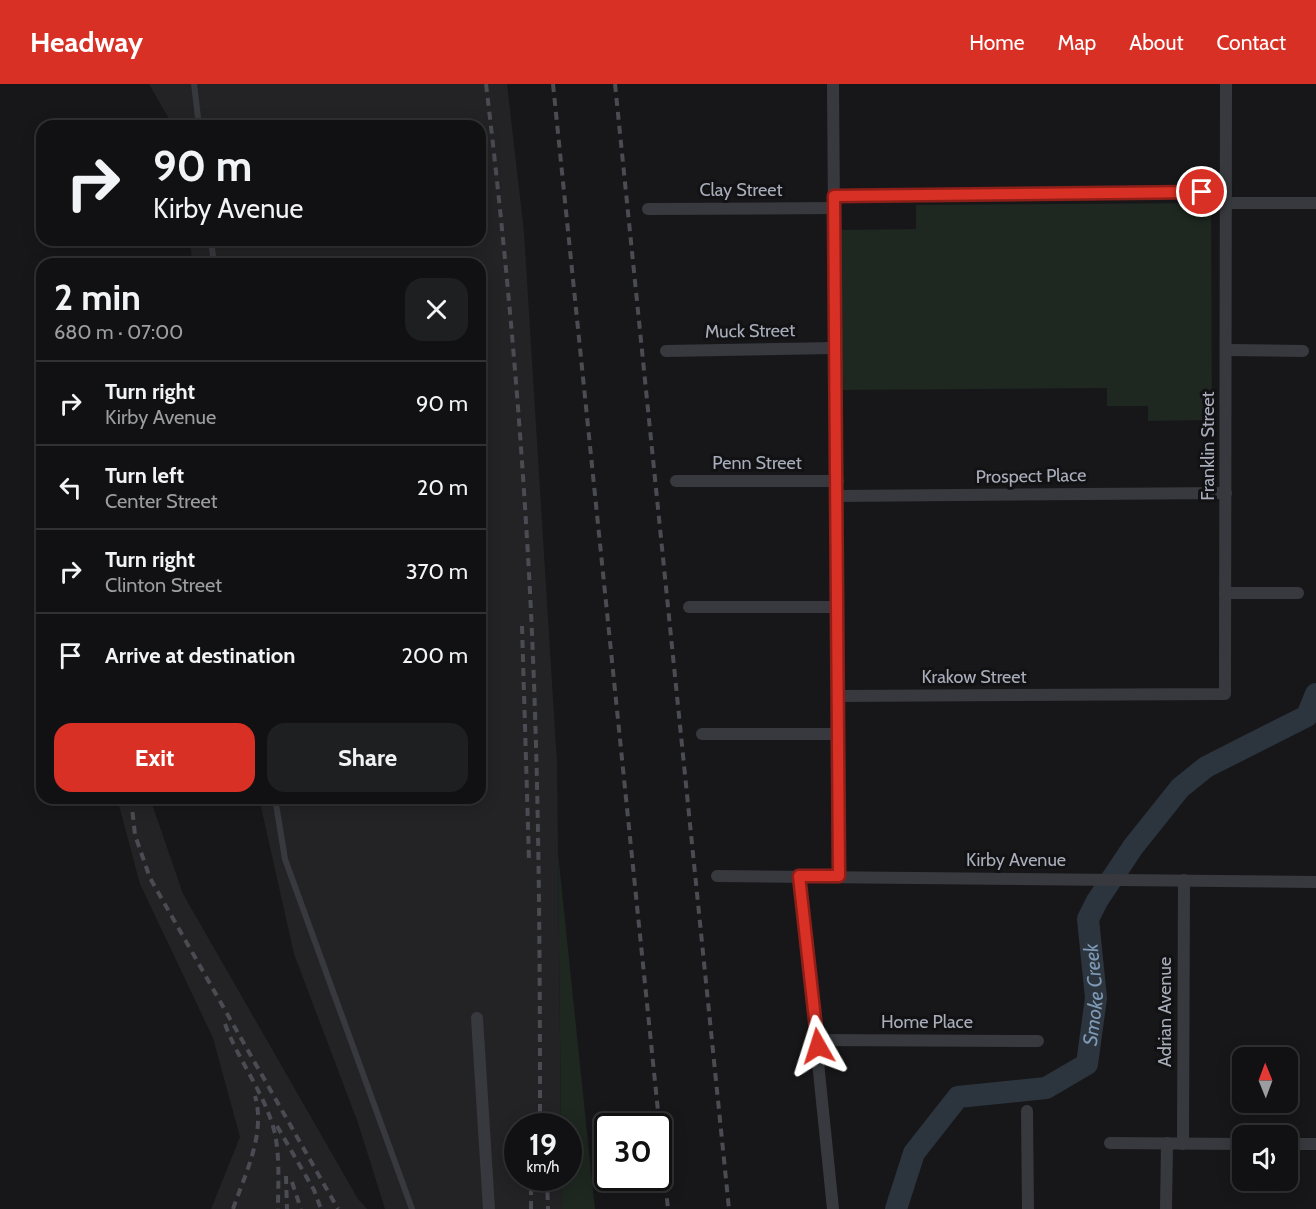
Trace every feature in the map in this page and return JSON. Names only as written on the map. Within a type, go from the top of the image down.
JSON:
[{"type":"street","points":[[833,84],[838,481],[839,876]]},
{"type":"street","name":"Franklin Street","points":[[1110,694],[1225,694],[1226,84]]},
{"type":"street","name":"Clay Street","points":[[648,209],[834,202],[1226,197],[1316,203]]},
{"type":"street","name":"Muck Street","points":[[666,351],[835,348]]},
{"type":"street","points":[[1226,350],[1303,351]]},
{"type":"street","name":"Penn Street","points":[[676,481],[838,481]]},
{"type":"street","name":"Prospect Place","points":[[837,496],[1226,493]]},
{"type":"street","points":[[1226,592],[1298,592]]},
{"type":"street","points":[[689,607],[838,607]]},
{"type":"street","name":"Krakow Street","points":[[838,696],[1110,694]]},
{"type":"street","points":[[702,734],[838,734]]},
{"type":"street","name":"Kirby Avenue","points":[[717,876],[1316,882]]},
{"type":"street","points":[[799,876],[833,1209]]},
{"type":"street","name":"Adrian Avenue","points":[[1183,1144],[1184,880]]},
{"type":"street","points":[[477,1017],[489,1209]]},
{"type":"street","name":"Home Place","points":[[817,1040],[1038,1041]]},
{"type":"street","points":[[1027,1111],[1028,1209]]},
{"type":"street","points":[[1110,1143],[1232,1144]]},
{"type":"street","points":[[1166,1209],[1167,1143]]},
{"type":"street","points":[[1298,1144],[1316,1144]]},
{"type":"lane","points":[[195,84],[198,120]]},
{"type":"lane","points":[[276,804],[285,859],[412,1209]]},
{"type":"shaded area","points":[[149,84],[507,84],[524,232],[557,763],[561,1113],[504,1113],[504,1191],[561,1191],[562,1209],[385,1209],[358,1123],[294,954],[260,804],[486,804],[486,258],[192,258],[190,246],[486,246],[486,120],[170,120]]},
{"type":"shaded area","points":[[1211,203],[1212,420],[1148,421],[1148,406],[1107,406],[1107,388],[840,390],[838,230],[916,229],[916,205]]},
{"type":"shaded area","points":[[119,804],[152,804],[183,894],[358,1199],[367,1209],[211,1209],[240,1137],[213,1038],[140,884]]},
{"type":"shaded area","points":[[558,853],[595,1209],[562,1209],[561,1191],[582,1191],[582,1113],[561,1113]]},
{"type":"waterway","name":"Smoke Creek","points":[[896,1209],[914,1153],[958,1097],[1046,1088],[1087,1064],[1096,998],[1088,919],[1097,901],[1133,847],[1180,788],[1206,767],[1307,716],[1316,694]]},
{"type":"railway","points":[[486,84],[515,368],[531,612],[538,832],[540,1113]]},
{"type":"railway","points":[[553,84],[668,1209]]},
{"type":"railway","points":[[615,84],[729,1209]]},
{"type":"railway","points":[[522,626],[529,860]]},
{"type":"railway","points":[[132,804],[135,835],[150,878],[338,1209]]},
{"type":"railway","points":[[225,1024],[271,1120],[277,1143],[278,1209]]},
{"type":"railway","points":[[233,1209],[253,1154],[256,1139],[258,1110],[255,1096]]},
{"type":"railway","points":[[277,1126],[314,1190],[321,1209]]},
{"type":"railway","points":[[286,1176],[287,1209]]},
{"type":"railway","points":[[292,1182],[301,1209]]},
{"type":"railway","points":[[531,1191],[531,1209]]},
{"type":"railway","points":[[547,1191],[548,1209]]},
{"type":"route","points":[[818,1046],[799,876],[839,876],[838,481],[834,196],[1202,192]]}]
